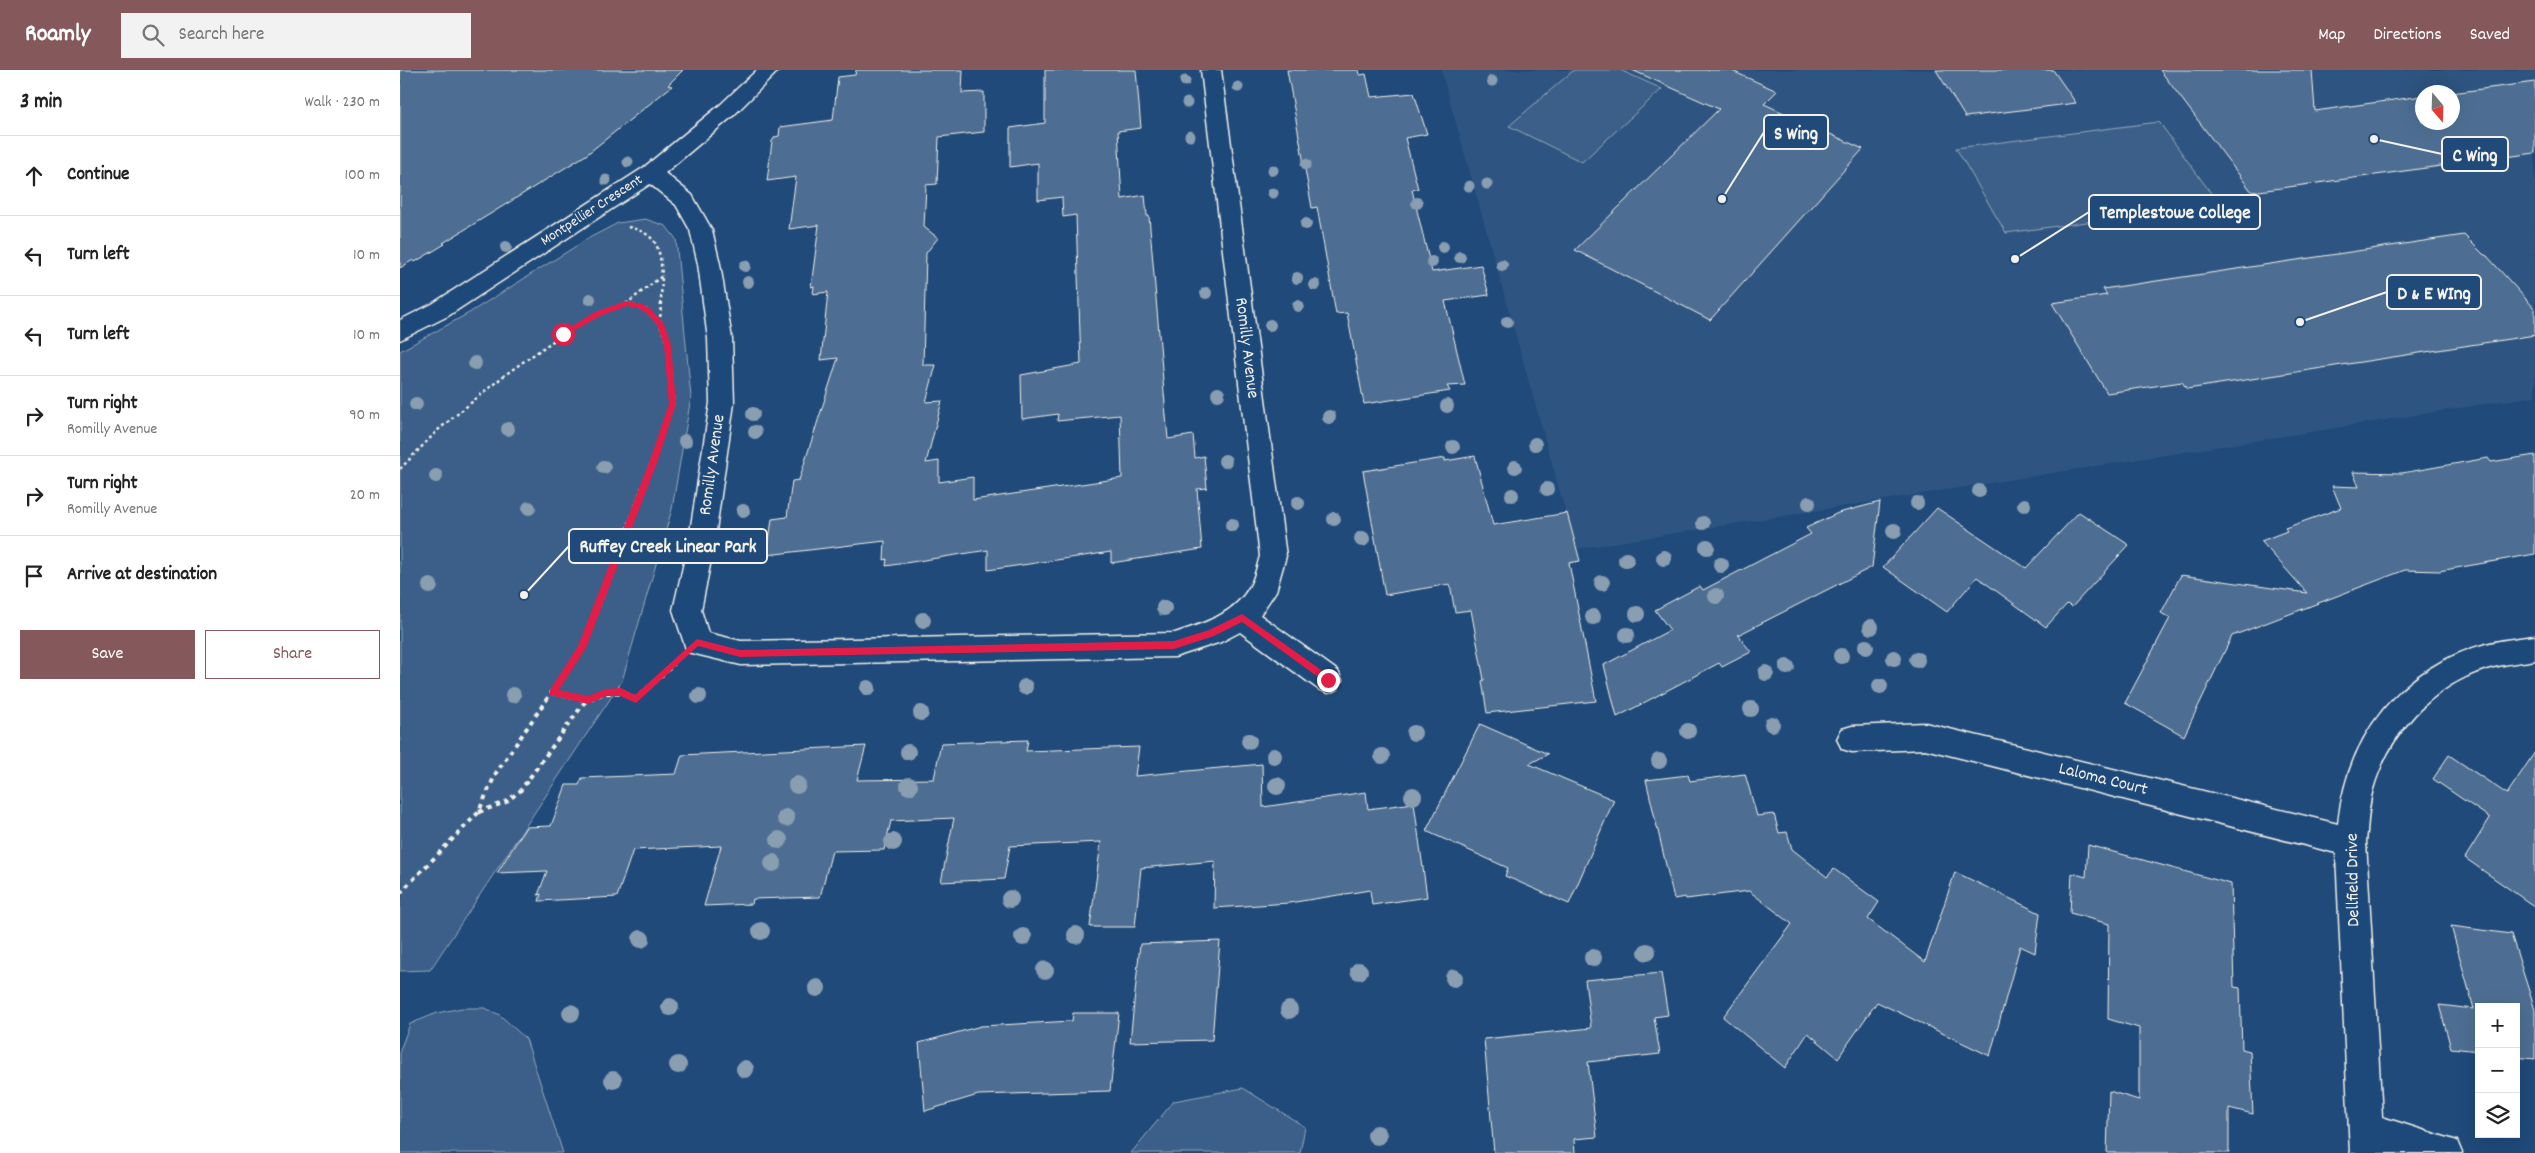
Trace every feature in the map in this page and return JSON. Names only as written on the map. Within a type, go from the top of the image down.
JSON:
[{"type":"street","name":"Montpellier Crescent","points":[[400,331],[440,310],[651,173],[727,110],[769,70]]},
{"type":"street","name":"Romilly Avenue","points":[[651,173],[684,200],[701,230],[709,264],[720,339],[722,403],[701,545],[686,610],[697,642],[740,653],[1174,645],[1211,633],[1242,618],[1262,591],[1273,556],[1211,70]]},
{"type":"street","points":[[1242,618],[1328,680]]},
{"type":"street","name":"Dellfield Drive","points":[[2366,1141],[2351,842],[2358,792],[2368,762],[2382,734],[2398,710],[2419,691],[2447,673],[2481,658],[2535,648]]},
{"type":"street","name":"Laloma Court","points":[[1852,739],[1925,736],[2351,842]]},
{"type":"street","points":[[2366,1141],[2445,1153]]},
{"type":"path","points":[[400,893],[478,813],[496,773],[582,648],[654,460],[673,404],[668,345],[660,324],[662,276],[660,251],[656,239],[645,232],[628,227]]},
{"type":"path","points":[[400,469],[438,430],[506,374],[563,334],[598,314],[626,304],[662,276]]},
{"type":"path","points":[[626,304],[644,308],[660,324]]},
{"type":"path","points":[[478,813],[504,803],[518,793],[572,718],[588,700],[606,693],[621,692],[636,699],[697,642]]},
{"type":"path","points":[[552,693],[588,700]]},
{"type":"shaded area","points":[[1441,70],[2535,70],[2535,396],[1576,549]]},
{"type":"shaded area","points":[[1574,70],[1620,70],[1662,89],[1582,162],[1509,126]]},
{"type":"shaded area","points":[[2159,122],[2219,204],[2006,233],[1956,148]]},
{"type":"shaded area","points":[[645,219],[666,226],[676,239],[691,397],[672,509],[622,681],[430,970],[400,971],[400,351],[469,313],[589,238],[618,223]]},
{"type":"shaded area","points":[[462,1008],[485,1008],[500,1015],[526,1039],[563,1153],[400,1153],[400,1050],[410,1024],[437,1013]]},
{"type":"shaded area","points":[[1243,1088],[1305,1127],[1300,1153],[1131,1153],[1174,1101]]},
{"type":"building","points":[[400,70],[683,70],[668,85],[672,86],[586,155],[443,243],[445,244],[415,262],[413,260],[400,268]]},
{"type":"building","points":[[856,70],[963,70],[962,93],[984,92],[984,132],[939,137],[937,184],[926,185],[924,227],[938,238],[926,253],[923,365],[936,365],[926,402],[942,401],[926,463],[939,461],[939,482],[973,477],[973,500],[1122,478],[1120,415],[1057,421],[1058,414],[1022,419],[1021,375],[1081,364],[1076,215],[1063,217],[1062,197],[1038,200],[1038,163],[1010,167],[1010,128],[1045,123],[1045,70],[1136,70],[1141,128],[1118,131],[1122,199],[1145,195],[1147,216],[1149,216],[1168,439],[1193,435],[1195,458],[1204,456],[1207,488],[1197,489],[1202,549],[1111,563],[1111,552],[988,570],[988,550],[886,566],[887,559],[884,560],[885,541],[767,555],[772,519],[787,517],[792,481],[799,480],[838,358],[821,360],[828,292],[813,294],[814,286],[811,287],[819,225],[789,229],[796,177],[767,181],[772,141],[775,137],[779,136],[780,127],[833,120],[838,77],[855,75]]},
{"type":"building","points":[[1287,70],[1359,70],[1360,75],[1366,74],[1371,97],[1414,93],[1427,134],[1405,138],[1418,189],[1412,190],[1432,272],[1481,265],[1489,295],[1445,301],[1465,385],[1447,386],[1450,391],[1364,404],[1347,313],[1336,314],[1317,207],[1312,208]]},
{"type":"building","points":[[1632,70],[1730,70],[1777,91],[1764,104],[1863,149],[1710,320],[1575,250],[1719,109]]},
{"type":"building","points":[[1936,70],[2053,70],[2076,103],[1965,117]]},
{"type":"building","points":[[2160,70],[2312,70],[2315,111],[2415,97],[2415,130],[2460,130],[2460,92],[2535,82],[2535,153],[2252,192]]},
{"type":"building","points":[[2464,235],[2487,256],[2535,309],[2535,335],[2187,389],[2182,382],[2107,393],[2052,303],[2107,295],[2103,289]]},
{"type":"building","points":[[2535,455],[2535,554],[2439,571],[2405,570],[2232,636],[2184,736],[2125,703],[2170,618],[2161,613],[2181,575],[2307,593],[2261,541],[2287,531],[2285,528],[2341,508],[2332,486],[2359,487],[2353,472],[2402,473],[2488,458],[2491,462]]},
{"type":"building","points":[[1475,456],[1493,525],[1567,513],[1580,561],[1569,563],[1596,701],[1487,713],[1482,681],[1484,680],[1471,610],[1455,612],[1450,584],[1385,595],[1363,471],[1445,458],[1445,461]]},
{"type":"building","points":[[1880,502],[1872,567],[1738,635],[1751,652],[1722,667],[1719,663],[1617,717],[1604,665],[1670,630],[1655,610],[1700,586],[1703,590],[1811,534],[1806,528],[1838,513]]},
{"type":"building","points":[[1937,508],[2026,568],[2079,512],[2129,545],[2072,607],[2067,604],[2046,627],[1977,577],[1947,612],[1883,567]]},
{"type":"building","points":[[1480,724],[1548,754],[1529,764],[1614,800],[1569,904],[1505,876],[1508,868],[1426,831]]},
{"type":"building","points":[[1028,740],[1026,751],[1139,747],[1135,776],[1262,764],[1263,807],[1366,792],[1368,809],[1414,803],[1427,897],[1372,905],[1370,890],[1289,903],[1214,908],[1215,861],[1141,868],[1135,927],[1090,927],[1101,842],[1010,846],[1004,879],[941,882],[954,818],[891,821],[884,850],[832,851],[820,897],[753,899],[752,904],[704,906],[721,846],[633,850],[617,897],[539,901],[541,894],[538,895],[547,871],[497,873],[526,827],[551,826],[566,785],[579,785],[582,778],[676,774],[682,755],[866,746],[857,780],[934,779],[941,743]]},
{"type":"building","points":[[2535,752],[2535,907],[2465,858],[2490,818],[2433,779],[2449,755],[2507,794]]},
{"type":"building","points":[[1745,774],[1757,816],[1774,814],[1779,833],[1787,832],[1792,849],[1827,877],[1834,869],[1879,902],[1868,919],[1925,962],[1955,872],[2040,913],[2035,953],[2020,946],[1990,1056],[1877,1002],[1838,1058],[1808,1033],[1785,1068],[1723,1017],[1792,924],[1749,891],[1674,899],[1646,780],[1688,775],[1690,781]]},
{"type":"building","points":[[2088,845],[2231,884],[2234,987],[2240,988],[2242,1049],[2250,1051],[2253,1114],[2229,1108],[2229,1153],[2107,1153],[2109,1091],[2139,1100],[2139,1028],[2108,1019],[2109,924],[2070,913],[2072,873],[2086,877]]},
{"type":"building","points":[[2451,926],[2511,934],[2535,1010],[2535,1059],[2520,1057],[2520,1003],[2475,1003],[2475,1051],[2451,1048],[2439,1005],[2474,1009]]},
{"type":"building","points":[[1220,941],[1212,1040],[1130,1042],[1140,944]]},
{"type":"building","points":[[1661,973],[1668,1015],[1654,1017],[1660,1054],[1588,1062],[1597,1137],[1574,1139],[1575,1153],[1494,1153],[1484,1039],[1591,1028],[1585,980]]},
{"type":"building","points":[[1073,1013],[1119,1013],[1110,1091],[978,1095],[925,1111],[919,1043],[981,1026],[1072,1021]]},
{"type":"place","name":"C Wing","points":[[2374,139]]},
{"type":"place","name":"S Wing","points":[[1722,199]]},
{"type":"place","name":"Templestowe College","points":[[2015,259]]},
{"type":"place","name":"D & E WIng","points":[[2300,322]]},
{"type":"place","name":"Ruffey Creek Linear Park","points":[[524,595]]},
{"type":"route","points":[[563,334],[598,314],[626,304],[640,306],[648,311],[660,324],[668,345],[673,404],[654,460],[582,648],[552,693],[588,700],[606,693],[621,692],[636,699],[697,642],[740,653],[1174,645],[1211,633],[1242,618],[1328,680]]}]
